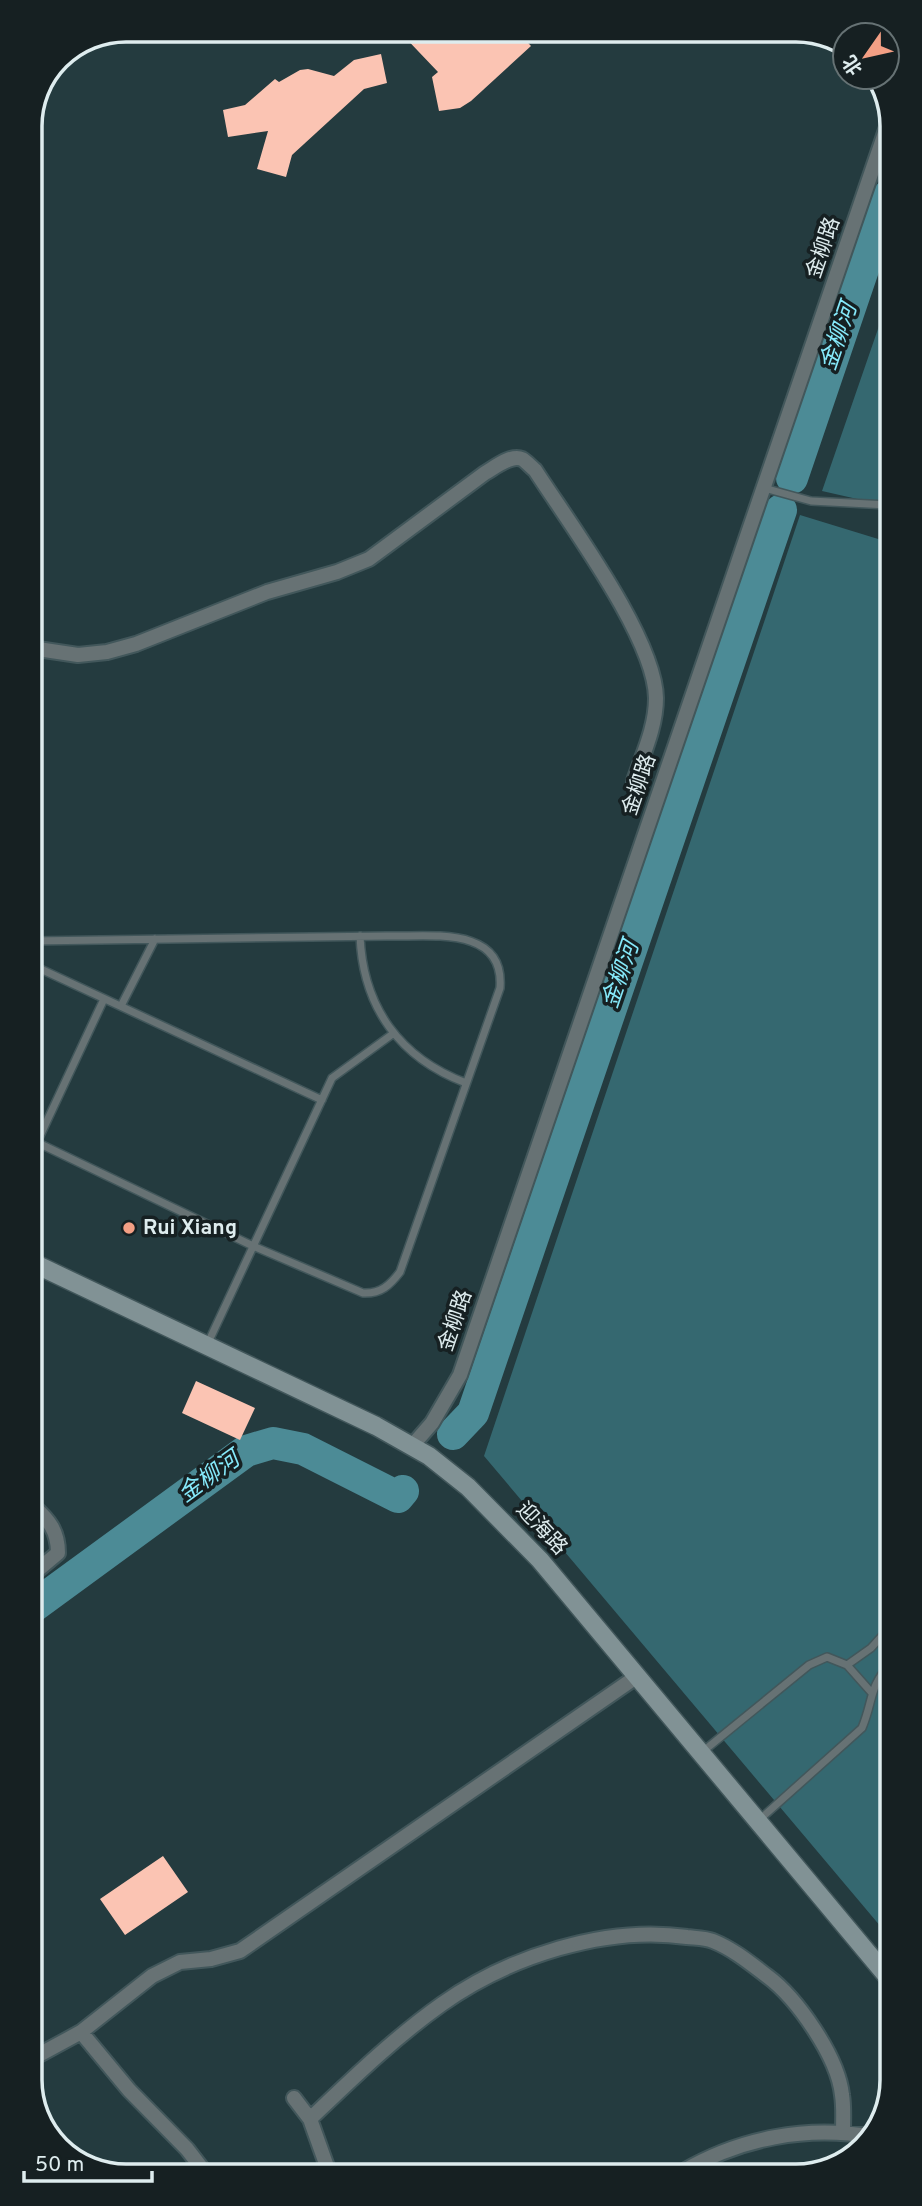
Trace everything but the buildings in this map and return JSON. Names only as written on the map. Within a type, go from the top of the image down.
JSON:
[{"type":"street","name":"金柳路","points":[[412,1446],[432,1423],[460,1375],[880,148]]},
{"type":"street","points":[[42,650],[78,655],[107,652],[136,644],[267,593],[337,572],[369,559],[485,473],[514,458],[522,459],[535,470],[623,607],[651,670],[656,695],[655,718],[634,781]]},
{"type":"street","name":"迎海路","points":[[42,1267],[340,1408],[429,1456],[468,1487],[540,1560],[880,1968]]},
{"type":"street","points":[[42,1514],[49,1520],[58,1538],[58,1553],[42,1566]]},
{"type":"street","points":[[42,2053],[81,2032],[152,1976],[180,1962],[211,1959],[240,1951],[636,1677]]},
{"type":"street","points":[[310,2119],[388,2046],[443,2003],[495,1973],[550,1951],[623,1935],[673,1935],[712,1941],[744,1958],[780,1985],[828,2052],[842,2093],[843,2132]]},
{"type":"street","points":[[81,2032],[129,2090],[199,2164]]},
{"type":"street","points":[[294,2098],[310,2119],[326,2164]]},
{"type":"street","points":[[696,2164],[747,2142],[790,2134],[843,2132],[859,2135]]},
{"type":"lane","points":[[764,488],[811,501],[880,505]]},
{"type":"lane","points":[[360,936],[368,988],[383,1019],[394,1034],[427,1064],[466,1083]]},
{"type":"lane","points":[[42,941],[446,937],[468,940],[484,946],[496,958],[501,974],[500,988],[400,1272],[391,1283],[376,1292],[363,1293],[253,1246],[42,1144]]},
{"type":"lane","points":[[121,1006],[155,939]]},
{"type":"lane","points":[[42,970],[322,1100]]},
{"type":"lane","points":[[42,1127],[104,999]]},
{"type":"lane","points":[[207,1345],[332,1078],[394,1034]]},
{"type":"lane","points":[[847,1665],[880,1638]]},
{"type":"lane","points":[[700,1754],[809,1665],[827,1657],[847,1665],[872,1692]]},
{"type":"lane","points":[[757,1822],[862,1728],[880,1675]]},
{"type":"shaded area","points":[[880,323],[880,504],[822,491]]},
{"type":"shaded area","points":[[800,515],[880,540],[880,1926],[484,1456]]},
{"type":"waterway","name":"金柳河","points":[[792,478],[880,220]]},
{"type":"waterway","name":"金柳河","points":[[453,1434],[473,1413],[781,510]]},
{"type":"waterway","name":"金柳河","points":[[42,1600],[246,1451],[273,1443],[303,1449],[398,1497],[403,1491]]},
{"type":"place","name":"Rui Xiang","points":[[129,1228]]}]
